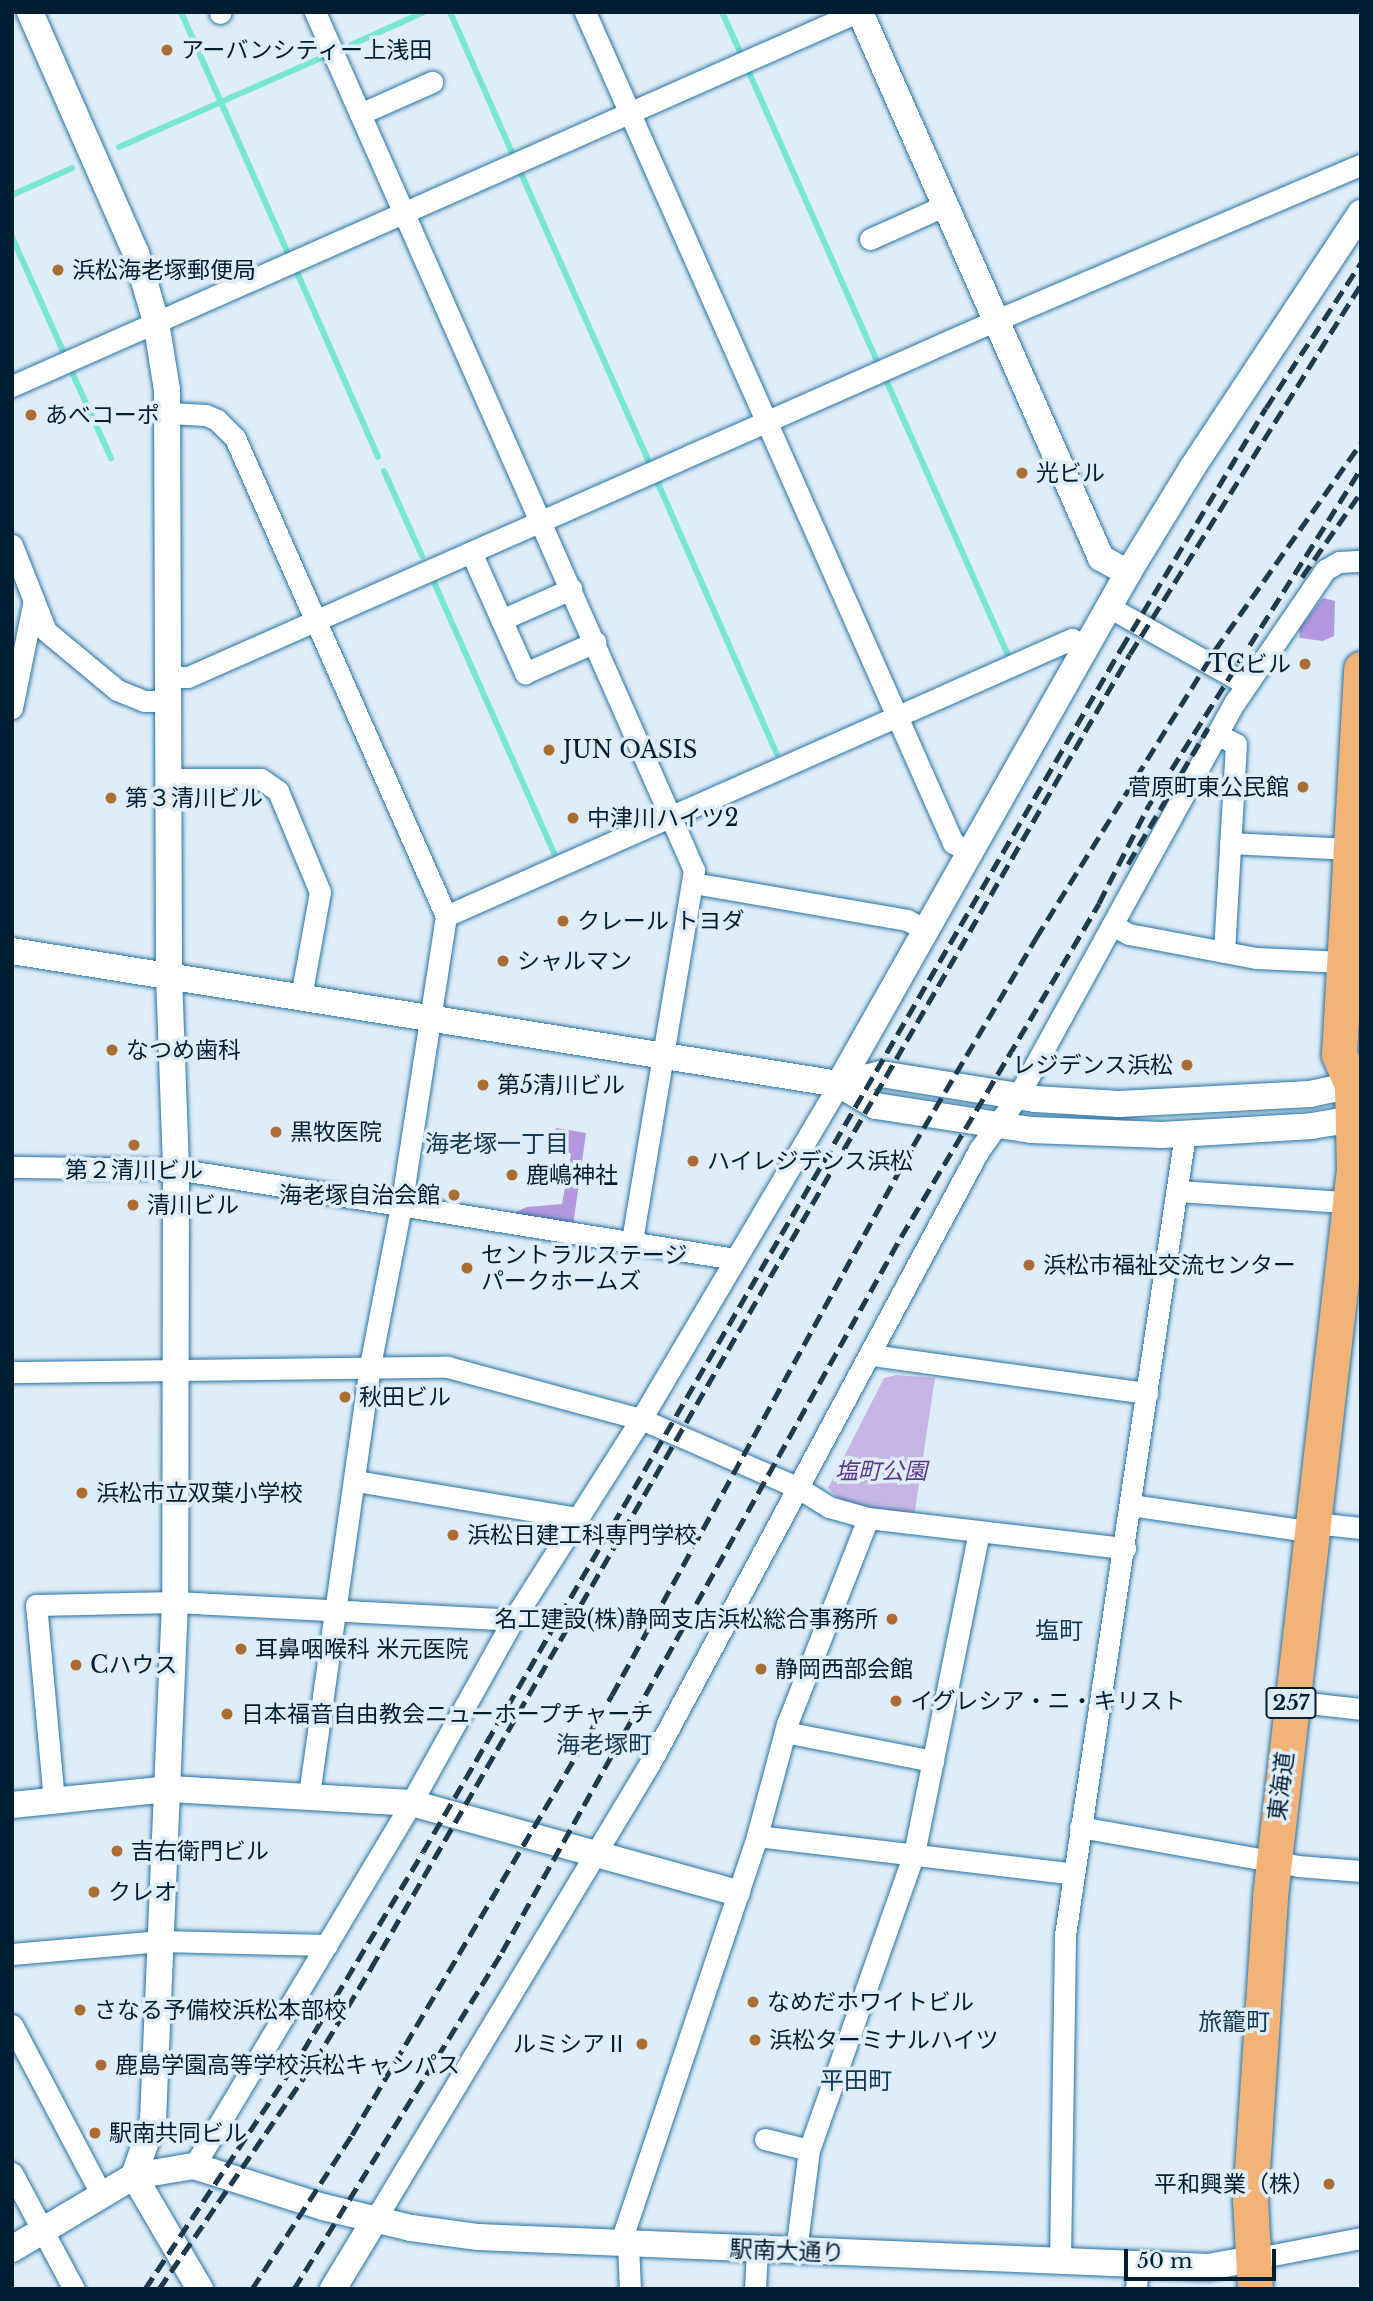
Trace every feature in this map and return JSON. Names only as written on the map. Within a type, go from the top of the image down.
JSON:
[{"type":"highway","name":"東海道","points":[[1254,2274],[1250,2200],[1273,1862],[1355,1203],[1355,1092],[1339,1054],[1361,669]]},
{"type":"street","points":[[30,12],[127,231],[156,322],[168,413],[169,976],[176,1169],[173,1371],[176,1602],[170,1789],[160,1941],[153,2121],[134,2176],[200,2289]]},
{"type":"street","points":[[315,12],[692,863],[693,883],[666,1056],[632,1241]]},
{"type":"street","points":[[585,12],[953,843],[970,852]]},
{"type":"street","points":[[12,386],[859,12],[1101,558],[1128,573]]},
{"type":"street","points":[[360,114],[432,82]]},
{"type":"street","points":[[12,545],[46,631],[117,690],[144,701],[188,677],[766,421],[1361,165]]},
{"type":"street","points":[[870,239],[946,205]]},
{"type":"street","points":[[12,2249],[134,2176],[194,2166],[411,1804],[513,1619],[641,1419],[839,1084],[1128,573],[1192,468],[1361,213]]},
{"type":"street","points":[[168,413],[206,415],[227,428],[446,916],[401,1206],[370,1366],[356,1481],[334,1607],[309,1797]]},
{"type":"street","points":[[471,552],[525,673],[594,642]]},
{"type":"street","points":[[333,2289],[650,1763],[797,1487],[872,1355],[979,1150],[1018,1096],[1246,684],[1325,570],[1339,562],[1361,561]]},
{"type":"street","points":[[501,620],[571,589]]},
{"type":"street","points":[[12,609],[34,600]]},
{"type":"street","points":[[12,708],[34,600]]},
{"type":"street","points":[[1109,607],[1246,684]]},
{"type":"street","points":[[446,916],[1072,639],[1086,647]]},
{"type":"street","points":[[1217,734],[1236,744],[1224,952]]},
{"type":"street","points":[[169,779],[261,779],[278,791],[320,892],[301,997]]},
{"type":"street","points":[[1230,843],[1350,849]]},
{"type":"street","points":[[693,883],[907,920],[926,930]]},
{"type":"street","points":[[1112,925],[1129,934],[1224,952],[1344,962]]},
{"type":"street","points":[[12,951],[839,1084],[876,1106],[997,1125],[1097,1135],[1185,1134],[1312,1126],[1355,1092]]},
{"type":"street","points":[[839,1084],[881,1074],[1018,1096],[1151,1104],[1355,1092]]},
{"type":"street","points":[[1060,2259],[1062,2017],[1074,1874],[1185,1134]]},
{"type":"street","points":[[12,1167],[176,1169],[736,1259]]},
{"type":"street","points":[[1177,1191],[1355,1203]]},
{"type":"street","points":[[872,1355],[1147,1393]]},
{"type":"street","points":[[12,1373],[449,1367],[641,1419],[797,1487],[829,1507],[868,1518],[1125,1548]]},
{"type":"street","points":[[356,1481],[578,1518]]},
{"type":"street","points":[[1130,1505],[1313,1527],[1361,1528]]},
{"type":"street","points":[[630,2289],[624,2244],[757,1836],[785,1732],[868,1518]]},
{"type":"street","points":[[796,2251],[809,2150],[914,1854],[979,1531]]},
{"type":"street","points":[[54,1801],[36,1605],[176,1602],[334,1607],[513,1619]]},
{"type":"street","points":[[1291,1701],[1361,1709]]},
{"type":"street","points":[[785,1732],[933,1761]]},
{"type":"street","points":[[12,1805],[170,1789],[411,1804],[737,1893]]},
{"type":"street","points":[[1080,1827],[1273,1862],[1361,1871]]},
{"type":"street","points":[[757,1836],[1074,1874]]},
{"type":"street","points":[[12,1954],[160,1941],[327,1945]]},
{"type":"street","points":[[12,2025],[96,2197]]},
{"type":"street","points":[[765,2139],[809,2150]]},
{"type":"street","name":"駅南大通り","points":[[194,2166],[323,2207],[411,2228],[478,2236],[796,2251],[1060,2259],[1208,2267],[1254,2274]]},
{"type":"street","points":[[12,2173],[74,2289]]},
{"type":"street","points":[[1254,2274],[1361,2238]]},
{"type":"street","points":[[755,2289],[757,2249]]},
{"type":"street","points":[[1136,2289],[1138,2263]]},
{"type":"green space","name":"塩町公園","points":[[896,1375],[935,1378],[914,1517],[869,1511],[838,1498],[828,1488],[884,1378]]},
{"type":"shaded area","points":[[1323,598],[1335,601],[1334,636],[1323,641],[1300,638],[1299,629]]},
{"type":"shaded area","points":[[556,1128],[586,1133],[573,1226],[516,1218],[516,1212],[527,1207],[562,1204],[571,1154],[552,1140]]},
{"type":"waterway","points":[[181,12],[288,254]]},
{"type":"waterway","points":[[351,45],[424,12]]},
{"type":"waterway","points":[[450,12],[513,155]]},
{"type":"waterway","points":[[722,12],[741,54]]},
{"type":"waterway","points":[[119,147],[325,56]]},
{"type":"waterway","points":[[748,70],[878,363]]},
{"type":"waterway","points":[[12,195],[72,168]]},
{"type":"waterway","points":[[520,171],[650,465]]},
{"type":"waterway","points":[[12,237],[64,353]]},
{"type":"waterway","points":[[296,270],[378,457]]},
{"type":"waterway","points":[[71,370],[111,458]]},
{"type":"waterway","points":[[886,380],[1007,653]]},
{"type":"waterway","points":[[384,471],[422,556]]},
{"type":"waterway","points":[[657,481],[777,754]]},
{"type":"waterway","points":[[433,580],[554,853]]},
{"type":"railway","points":[[145,2289],[303,2051],[423,1852],[1121,649],[1266,408],[1361,263]]},
{"type":"railway","points":[[159,2289],[315,2061],[371,1968],[1130,654],[1361,284]]},
{"type":"railway","points":[[252,2289],[352,2135],[612,1695],[913,1146],[1036,938],[1215,650],[1361,443]]},
{"type":"railway","points":[[294,2289],[502,1952],[901,1237],[1099,903],[1149,805],[1361,469]]},
{"type":"railway","points":[[1302,577],[1361,492]]},
{"type":"railway","points":[[1128,864],[1208,728]]},
{"type":"place","name":"アーバンシティー上浅田","points":[[167,50]]},
{"type":"place","name":"浜松海老塚郵便局","points":[[58,270]]},
{"type":"place","name":"あべコーポ","points":[[31,415]]},
{"type":"place","name":"光ビル","points":[[1022,473]]},
{"type":"place","name":"TCビル","points":[[1305,664]]},
{"type":"place","name":"JUN OASIS","points":[[549,750]]},
{"type":"place","name":"菅原町東公民館","points":[[1303,787]]},
{"type":"place","name":"第３清川ビル","points":[[111,798]]},
{"type":"place","name":"中津川ハイツ2","points":[[573,818]]},
{"type":"place","name":"クレール トヨダ","points":[[563,921]]},
{"type":"place","name":"シャルマン","points":[[503,961]]},
{"type":"place","name":"なつめ歯科","points":[[112,1050]]},
{"type":"place","name":"レジデンス浜松","points":[[1187,1065]]},
{"type":"place","name":"第5清川ビル","points":[[483,1085]]},
{"type":"place","name":"黒牧医院","points":[[276,1132]]},
{"type":"place","name":"第２清川ビル","points":[[134,1145]]},
{"type":"place","name":"ハイレジデンス浜松","points":[[693,1161]]},
{"type":"place","name":"鹿嶋神社","points":[[512,1175]]},
{"type":"place","name":"海老塚自治会館","points":[[454,1195]]},
{"type":"place","name":"清川ビル","points":[[133,1205]]},
{"type":"place","name":"浜松市福祉交流センター","points":[[1029,1265]]},
{"type":"place","name":"セントラルステージ パークホームズ","points":[[467,1268]]},
{"type":"place","name":"秋田ビル","points":[[345,1397]]},
{"type":"place","name":"浜松市立双葉小学校","points":[[82,1493]]},
{"type":"place","name":"浜松日建工科専門学校","points":[[453,1535]]},
{"type":"place","name":"名工建設(株)静岡支店浜松総合事務所","points":[[892,1619]]},
{"type":"place","name":"耳鼻咽喉科 米元医院","points":[[241,1649]]},
{"type":"place","name":"Cハウス","points":[[76,1665]]},
{"type":"place","name":"静岡西部会館","points":[[761,1669]]},
{"type":"place","name":"イグレシア・ニ・キリスト","points":[[896,1701]]},
{"type":"place","name":"日本福音自由教会ニューホープチャーチ","points":[[227,1714]]},
{"type":"place","name":"吉右衛門ビル","points":[[117,1851]]},
{"type":"place","name":"クレオ","points":[[94,1892]]},
{"type":"place","name":"なめだホワイトビル","points":[[753,2002]]},
{"type":"place","name":"さなる予備校浜松本部校","points":[[80,2010]]},
{"type":"place","name":"浜松ターミナルハイツ","points":[[755,2040]]},
{"type":"place","name":"ルミシアⅡ","points":[[642,2044]]},
{"type":"place","name":"鹿島学園高等学校浜松キャンパス","points":[[101,2065]]},
{"type":"place","name":"駅南共同ビル","points":[[95,2133]]},
{"type":"place","name":"平和興業（株）","points":[[1329,2184]]},
{"type":"district","name":"海老塚一丁目","points":[[497,1144]]},
{"type":"district","name":"塩町","points":[[1059,1631]]},
{"type":"district","name":"海老塚町","points":[[604,1745]]},
{"type":"district","name":"旅籠町","points":[[1234,2022]]},
{"type":"district","name":"平田町","points":[[856,2081]]}]
